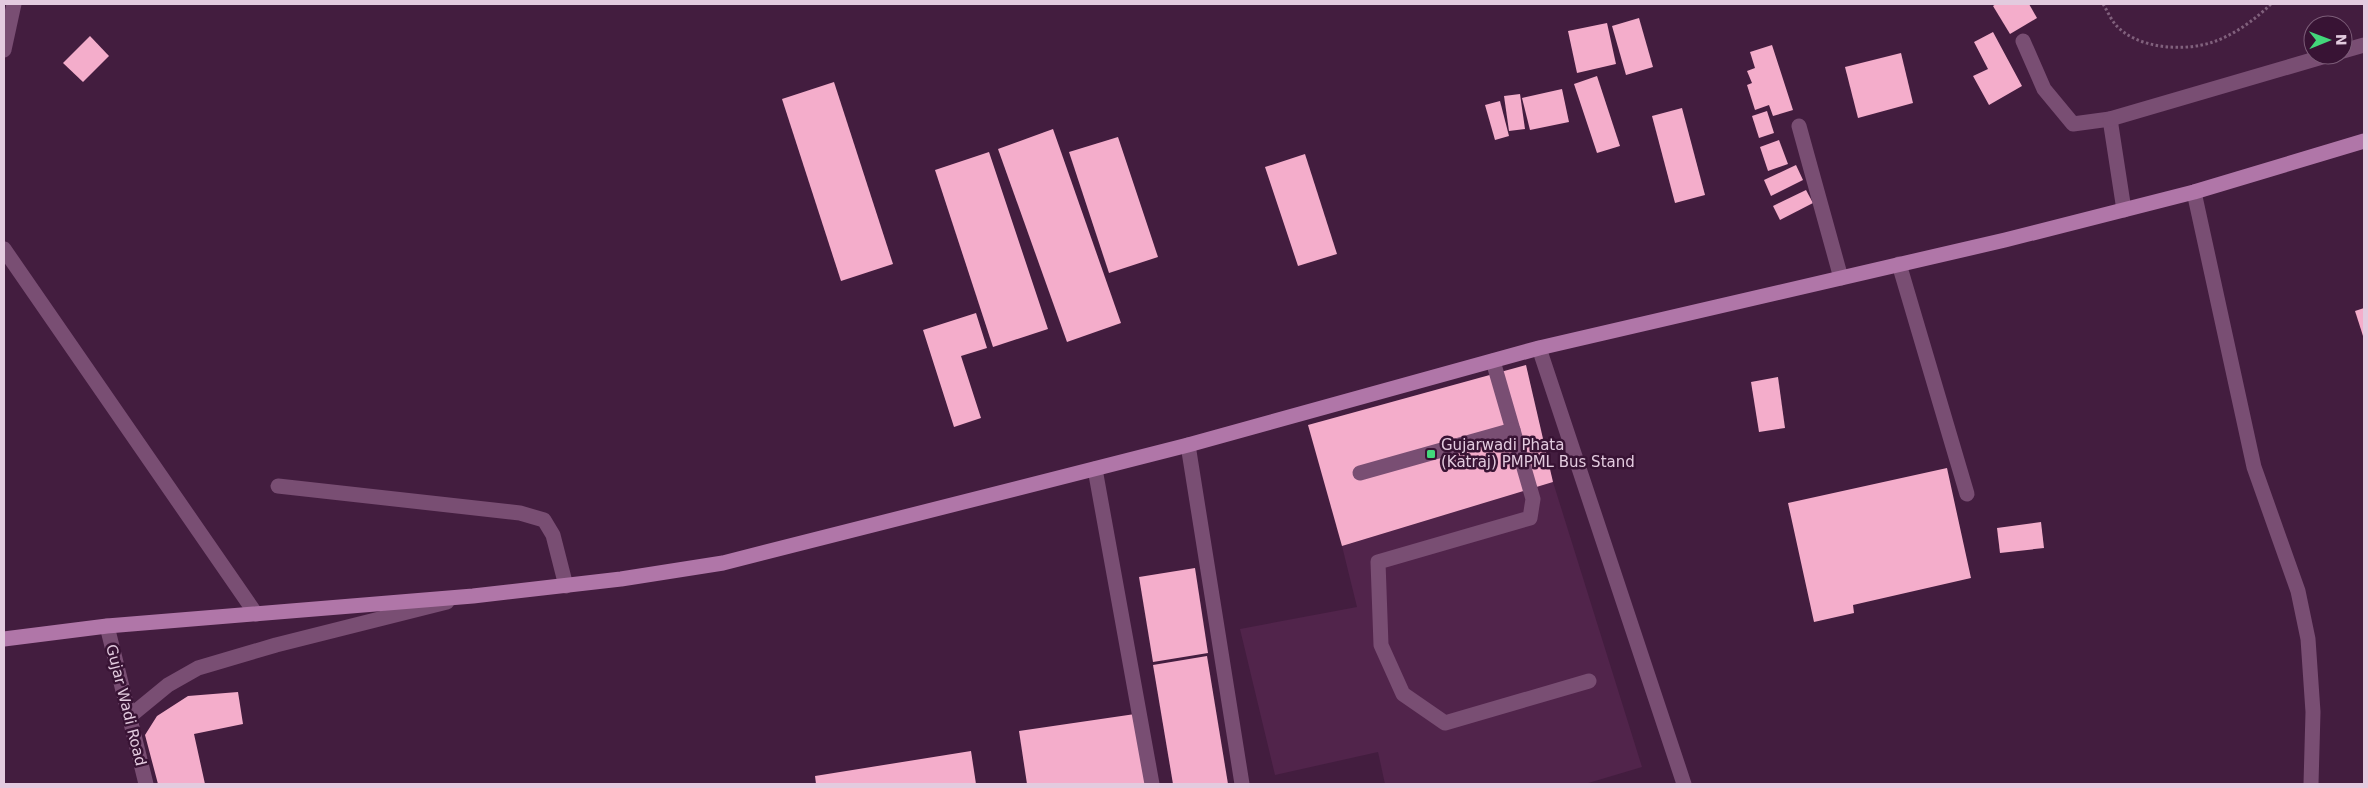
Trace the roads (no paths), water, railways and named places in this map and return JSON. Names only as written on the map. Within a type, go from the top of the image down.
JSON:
[{"type":"highway","points":[[4,639],[107,626],[473,596],[566,586],[723,563],[1188,445],[1539,348],[1841,278],[2194,192],[2364,141]]},
{"type":"street","points":[[4,50],[14,4]]},
{"type":"street","points":[[2023,41],[2044,89],[2073,124],[2110,119],[2303,63]]},
{"type":"street","points":[[2110,119],[2124,210]]},
{"type":"street","points":[[1799,126],[1841,278]]},
{"type":"street","points":[[2194,192],[2254,467],[2298,590],[2308,639],[2314,712],[2311,784]]},
{"type":"street","points":[[4,249],[256,614]]},
{"type":"street","points":[[1899,264],[1967,494]]},
{"type":"street","points":[[1539,348],[1684,784]]},
{"type":"street","points":[[1493,361],[1533,499],[1530,518],[1378,562],[1381,645],[1403,694],[1445,723],[1589,681]]},
{"type":"street","points":[[1360,474],[1513,430]]},
{"type":"street","points":[[1188,445],[1242,784]]},
{"type":"street","points":[[1095,469],[1152,784]]},
{"type":"street","points":[[278,486],[520,513],[544,520],[554,535],[566,586]]},
{"type":"street","points":[[129,717],[168,685],[198,668],[276,645],[473,596]]},
{"type":"street","name":"Gujar Wadi Road","points":[[107,626],[146,784]]},
{"type":"place","name":"Gujarwadi Phata (Katraj) PMPML Bus Stand","points":[[1431,454]]}]
